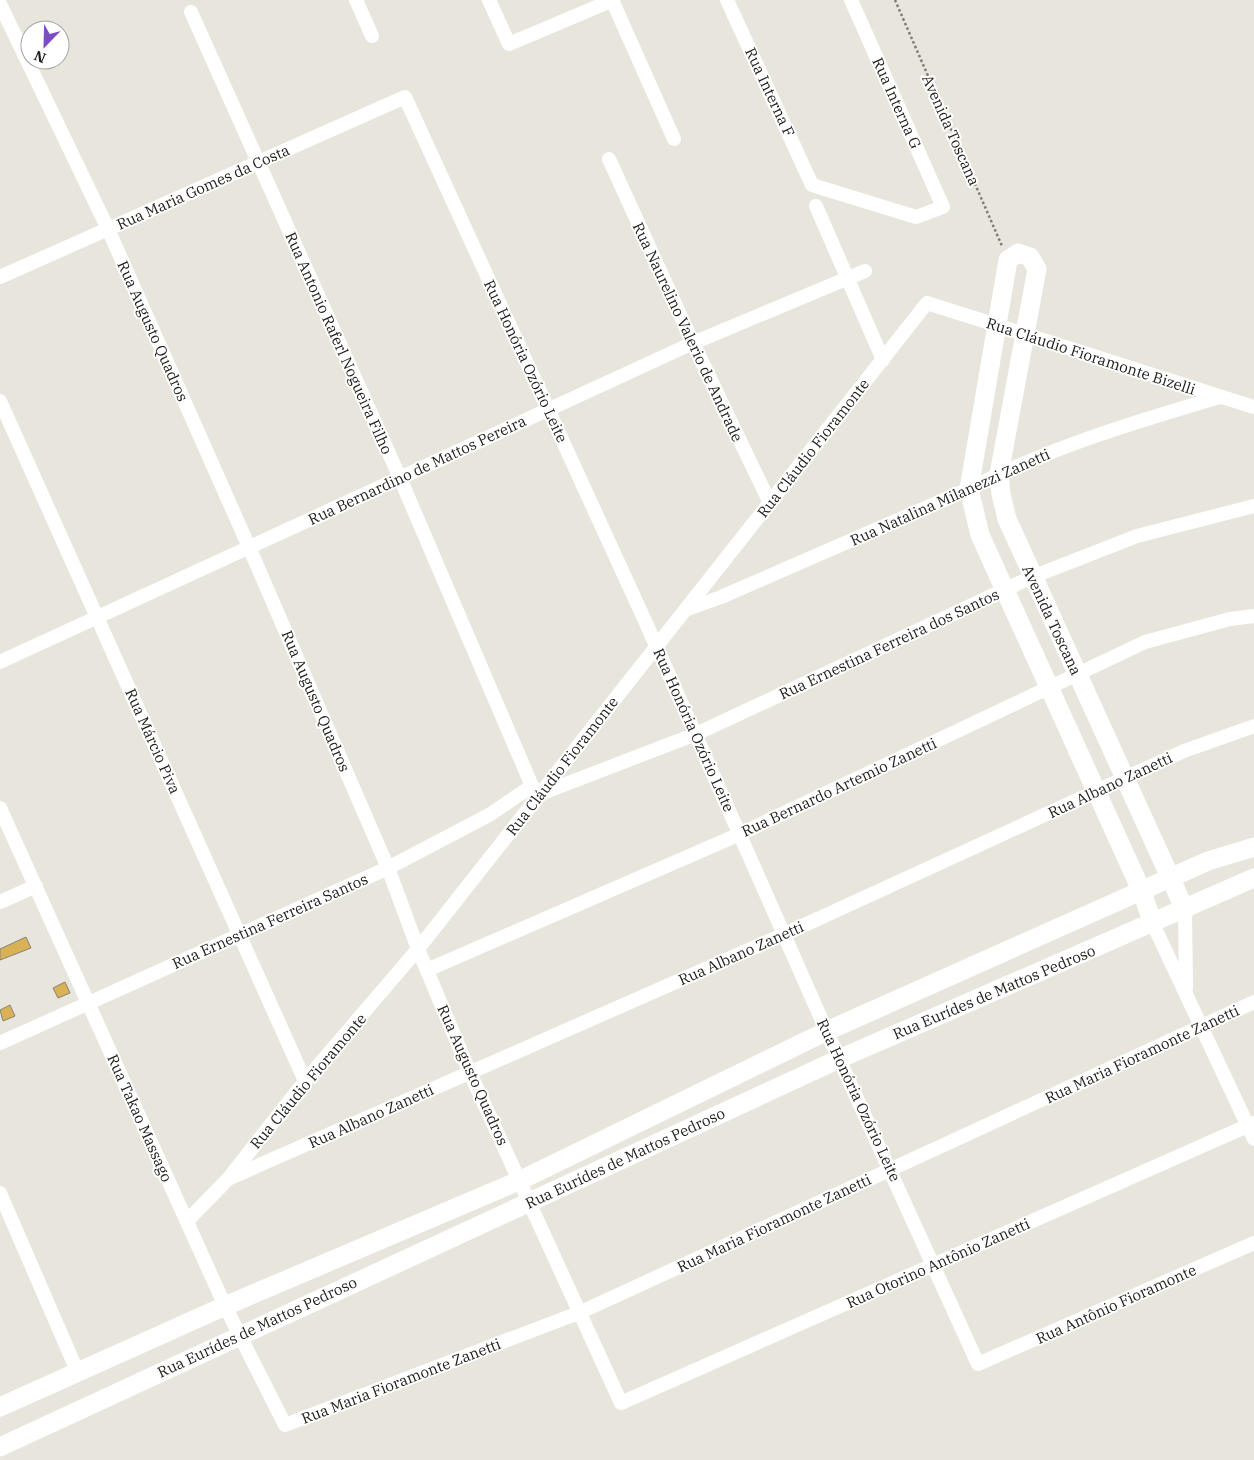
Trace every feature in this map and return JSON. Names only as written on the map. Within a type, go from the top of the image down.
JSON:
[{"type":"street","points":[[356,0],[372,36]]},
{"type":"street","points":[[489,0],[509,44],[613,0],[674,138]]},
{"type":"street","name":"Rua Interna F","points":[[727,0],[812,185],[916,217],[943,207]]},
{"type":"street","name":"Rua Interna G","points":[[851,0],[943,207]]},
{"type":"street","name":"Rua Augusto Quadros","points":[[0,4],[108,229],[249,547],[388,868],[418,949],[470,1073],[521,1180],[529,1202],[622,1403]]},
{"type":"street","name":"Rua Antonio Raferl Nogueira Filho","points":[[190,12],[400,478],[536,790]]},
{"type":"street","name":"Rua Maria Gomes da Costa","points":[[0,276],[405,97]]},
{"type":"street","name":"Rua Honória Ozório Leite","points":[[405,97],[696,734],[839,1059],[891,1169],[978,1364]]},
{"type":"street","name":"Rua Naurelino Valerio de Andrade","points":[[610,160],[692,343],[770,503]]},
{"type":"street","points":[[816,206],[882,360]]},
{"type":"street","name":"Avenida Toscana","points":[[1186,994],[1185,910],[1032,577],[1007,519],[1001,494],[1000,474],[1037,269],[1030,257],[1018,253],[1008,260],[969,489],[980,535],[1142,892],[1153,924],[1186,994],[1251,1124],[1254,1139]]},
{"type":"street","name":"Rua Bernardino de Mattos Pereira","points":[[0,662],[692,343],[865,271]]},
{"type":"street","name":"Rua Cláudio Fioramonte Bizelli","points":[[927,303],[1254,408]]},
{"type":"street","name":"Rua Cláudio Fioramonte","points":[[188,1220],[228,1179],[305,1082],[418,949],[536,790],[656,647],[927,303]]},
{"type":"street","name":"Rua Natalina Milanezzi Zanetti","points":[[685,610],[721,597],[1000,474],[1118,427],[1220,397]]},
{"type":"street","name":"Rua Márcio Piva","points":[[0,401],[305,1082]]},
{"type":"street","name":"Rua Ernestina Ferreira dos Santos","points":[[536,790],[696,734],[1032,577],[1138,536],[1254,506]]},
{"type":"street","name":"Rua Bernardo Artemio Zanetti","points":[[427,970],[740,834],[1145,642],[1230,619],[1254,616]]},
{"type":"street","name":"Rua Albano Zanetti","points":[[228,1179],[785,934],[1184,751],[1254,726]]},
{"type":"street","name":"Rua Ernestina Ferreira Santos","points":[[0,1043],[388,868],[536,790]]},
{"type":"street","name":"Rua Takao Massago","points":[[0,808],[188,1220],[225,1306],[285,1425]]},
{"type":"street","name":"Rua Eurídes de Mattos Pedroso","points":[[0,1407],[225,1306],[521,1180],[827,1031],[1208,861],[1254,847]]},
{"type":"street","name":"Rua Eurídes de Mattos Pedroso","points":[[0,1447],[839,1059],[1153,924],[1254,878]]},
{"type":"street","points":[[0,902],[36,886]]},
{"type":"street","name":"Rua Maria Fioramonte Zanetti","points":[[285,1425],[581,1312],[1254,1002]]},
{"type":"street","name":"Rua Otorino Antônio Zanetti","points":[[622,1403],[1251,1124]]},
{"type":"street","points":[[0,1193],[78,1373]]},
{"type":"street","name":"Rua Antônio Fioramonte","points":[[978,1364],[1254,1243]]},
{"type":"path","name":"Avenida Toscana","points":[[895,0],[1008,260]]},
{"type":"building","points":[[26,937],[31,948],[0,960],[0,949]]},
{"type":"building","points":[[65,982],[70,993],[58,998],[53,988]]},
{"type":"building","points":[[10,1005],[15,1016],[3,1021],[0,1010]]}]
